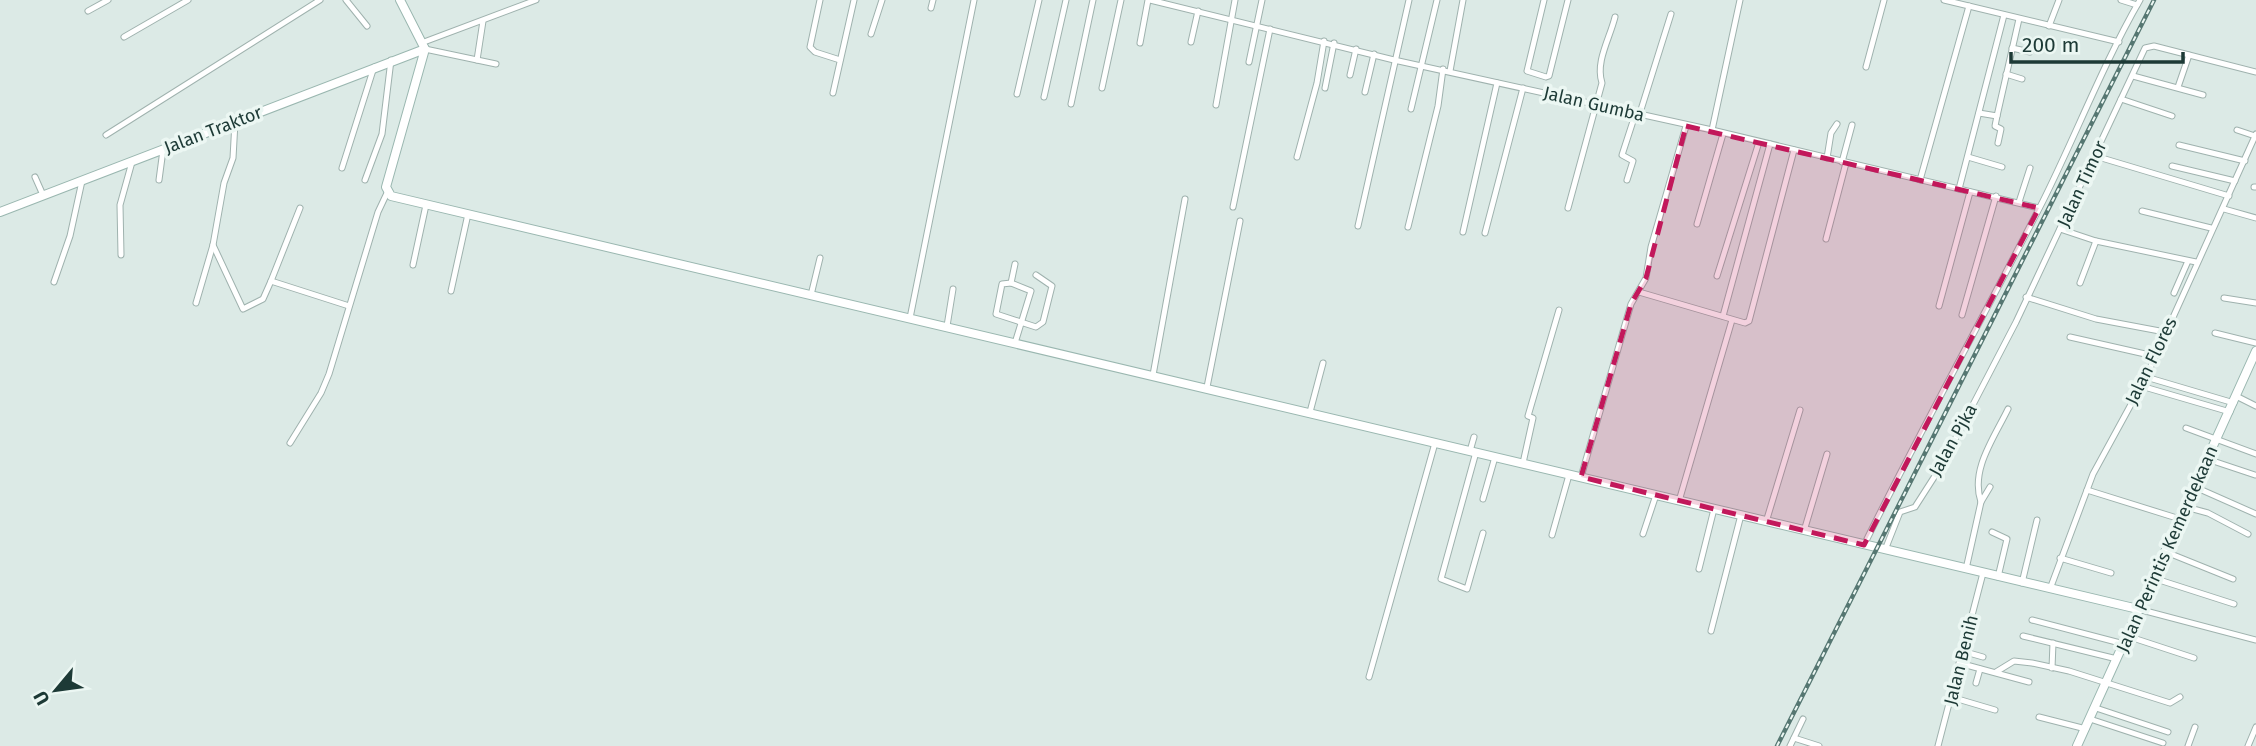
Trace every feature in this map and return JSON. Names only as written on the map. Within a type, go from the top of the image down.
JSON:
[{"type":"street","points":[[88,11],[108,0]]},
{"type":"street","points":[[124,37],[188,0]]},
{"type":"street","points":[[106,135],[320,0]]},
{"type":"street","points":[[346,0],[367,26]]},
{"type":"street","points":[[290,443],[321,393],[387,193],[425,46],[400,0]]},
{"type":"street","points":[[425,46],[536,0]]},
{"type":"street","points":[[820,0],[810,47],[815,52],[841,60]]},
{"type":"street","points":[[833,93],[854,0]]},
{"type":"street","points":[[871,34],[882,0]]},
{"type":"street","points":[[931,8],[933,0]]},
{"type":"street","points":[[909,318],[974,0]]},
{"type":"street","points":[[1017,94],[1039,0]]},
{"type":"street","points":[[1044,97],[1066,0]]},
{"type":"street","points":[[1070,104],[1093,0]]},
{"type":"street","points":[[1102,88],[1121,0]]},
{"type":"street","points":[[1140,43],[1149,0]]},
{"type":"street","name":"Jalan Gumba","points":[[1149,0],[1595,107],[1712,130],[2039,208]]},
{"type":"street","points":[[1216,105],[1235,0]]},
{"type":"street","points":[[1249,62],[1262,0]]},
{"type":"street","points":[[1358,226],[1409,0]]},
{"type":"street","points":[[1411,109],[1437,0]]},
{"type":"street","points":[[1408,227],[1463,0]]},
{"type":"street","points":[[1544,0],[1527,71],[1538,76],[1549,76],[1568,0]]},
{"type":"street","points":[[1712,130],[1740,0]]},
{"type":"street","points":[[1866,67],[1884,0]]},
{"type":"street","points":[[1944,0],[2119,42]]},
{"type":"street","points":[[1982,9],[1987,0]]},
{"type":"street","points":[[2049,26],[2059,0]]},
{"type":"street","points":[[1864,545],[1917,436],[1956,370],[2039,208],[2139,2],[2121,0]]},
{"type":"street","points":[[1920,180],[1969,6]]},
{"type":"street","points":[[1191,42],[1198,11]]},
{"type":"street","points":[[1627,180],[1633,161],[1622,155],[1671,14]]},
{"type":"street","points":[[1959,189],[2004,15]]},
{"type":"street","points":[[1568,208],[1602,83],[1599,75],[1602,58],[1615,17]]},
{"type":"street","points":[[2009,131],[1994,127],[2019,19]]},
{"type":"street","points":[[477,60],[483,21]]},
{"type":"street","points":[[1233,207],[1270,29]]},
{"type":"street","points":[[1297,157],[1317,83],[1324,41]]},
{"type":"street","points":[[1325,88],[1334,43]]},
{"type":"street","points":[[425,46],[496,64]]},
{"type":"street","name":"Jalan Traktor","points":[[0,212],[425,46]]},
{"type":"street","name":"Jalan Timor","points":[[2016,322],[2147,47],[2189,55]]},
{"type":"street","points":[[2012,48],[2030,52]]},
{"type":"street","points":[[1350,75],[1356,49]]},
{"type":"street","points":[[1365,92],[1374,54]]},
{"type":"street","points":[[2178,87],[2189,55],[2254,72],[2256,63]]},
{"type":"street","points":[[365,180],[382,134],[391,60]]},
{"type":"street","points":[[1993,60],[2009,63]]},
{"type":"street","points":[[342,168],[374,67]]},
{"type":"street","points":[[2006,74],[2022,79]]},
{"type":"street","points":[[1533,90],[1538,76]]},
{"type":"street","points":[[2133,76],[2203,94]]},
{"type":"street","points":[[1462,232],[1497,83]]},
{"type":"street","points":[[1986,86],[2003,90]]},
{"type":"street","points":[[1485,233],[1523,88]]},
{"type":"street","points":[[2121,99],[2172,116]]},
{"type":"street","points":[[1979,113],[1997,116]]},
{"type":"street","points":[[195,303],[213,245],[224,183],[233,158],[235,122]]},
{"type":"street","points":[[1826,158],[1831,132],[1837,124]]},
{"type":"street","points":[[1581,477],[1631,304],[1646,278],[1651,247],[1686,125]]},
{"type":"street","points":[[1826,239],[1852,125]]},
{"type":"street","points":[[1998,143],[2001,129]]},
{"type":"street","points":[[2237,130],[2256,135]]},
{"type":"street","points":[[1697,224],[1723,134]]},
{"type":"street","name":"Jalan Flores","points":[[2050,589],[2087,489],[2146,377],[2256,135]]},
{"type":"street","points":[[1717,276],[1759,142]]},
{"type":"street","points":[[1723,316],[1770,144]]},
{"type":"street","points":[[2179,145],[2245,161]]},
{"type":"street","points":[[159,180],[163,150]]},
{"type":"street","points":[[1639,292],[1732,320],[1745,323],[1751,319],[1794,150]]},
{"type":"street","points":[[2095,156],[2229,196]]},
{"type":"street","points":[[1968,157],[2002,167]]},
{"type":"street","points":[[121,255],[120,205],[132,162]]},
{"type":"street","points":[[2172,166],[2235,181]]},
{"type":"street","points":[[2019,202],[2030,169]]},
{"type":"street","points":[[35,177],[43,195]]},
{"type":"street","points":[[54,282],[70,236],[82,181]]},
{"type":"street","points":[[1939,306],[1970,192]]},
{"type":"street","points":[[387,193],[426,205],[1207,387],[2138,609],[2256,640]]},
{"type":"street","points":[[1962,315],[1996,196]]},
{"type":"street","points":[[1153,375],[1185,199]]},
{"type":"street","points":[[413,265],[426,205]]},
{"type":"street","points":[[213,245],[243,309],[263,299],[300,208]]},
{"type":"street","points":[[2224,209],[2256,218]]},
{"type":"street","points":[[2142,211],[2211,229]]},
{"type":"street","points":[[451,291],[468,214]]},
{"type":"street","points":[[1207,387],[1240,221]]},
{"type":"street","points":[[2060,229],[2096,241],[2196,262]]},
{"type":"street","points":[[2080,283],[2096,241]]},
{"type":"street","points":[[811,295],[820,258]]},
{"type":"street","points":[[2174,293],[2188,261]]},
{"type":"street","points":[[1011,283],[1015,264]]},
{"type":"street","points":[[1015,343],[1021,321],[1031,291],[1011,283],[1002,284],[996,314],[1021,321],[1036,327],[1043,322],[1052,286],[1049,281],[1036,275]]},
{"type":"street","points":[[271,281],[349,306]]},
{"type":"street","points":[[947,327],[953,289]]},
{"type":"street","points":[[2026,297],[2096,319],[2165,332]]},
{"type":"street","points":[[2224,298],[2256,303]]},
{"type":"street","points":[[1523,463],[1533,418],[1528,416],[1559,310]]},
{"type":"street","points":[[1678,501],[1732,320]]},
{"type":"street","name":"Jalan Pjka","points":[[1885,550],[1900,512],[1915,507],[1940,468],[2016,322]]},
{"type":"street","points":[[2215,333],[2256,343]]},
{"type":"street","points":[[2070,337],[2154,356]]},
{"type":"street","name":"Jalan Perintis Kemerdekaan","points":[[2077,746],[2256,351]]},
{"type":"street","points":[[1310,412],[1323,363]]},
{"type":"street","points":[[2146,377],[2233,404]]},
{"type":"street","points":[[2141,386],[2256,406]]},
{"type":"street","points":[[1981,502],[1976,494],[1979,466],[2008,408]]},
{"type":"street","points":[[1766,522],[1800,410]]},
{"type":"street","points":[[2186,428],[2256,454]]},
{"type":"street","points":[[1474,437],[1473,451],[1441,579],[1467,589],[1483,533]]},
{"type":"street","points":[[1369,677],[1435,443]]},
{"type":"street","points":[[1804,531],[1827,454]]},
{"type":"street","points":[[1483,499],[1495,457]]},
{"type":"street","points":[[2207,459],[2255,475]]},
{"type":"street","points":[[1552,535],[1569,475]]},
{"type":"street","points":[[1966,569],[1981,502],[1990,487]]},
{"type":"street","points":[[2195,487],[2256,514]]},
{"type":"street","points":[[2087,489],[2180,519]]},
{"type":"street","points":[[1643,534],[1656,495]]},
{"type":"street","points":[[2186,507],[2208,513],[2248,534]]},
{"type":"street","points":[[1699,569],[1714,509]]},
{"type":"street","points":[[1711,631],[1741,515]]},
{"type":"street","points":[[2022,583],[2037,520]]},
{"type":"street","points":[[1992,532],[2007,539],[1998,577]]},
{"type":"street","points":[[2166,552],[2233,579]]},
{"type":"street","points":[[2060,558],[2111,573]]},
{"type":"street","name":"Jalan Benih","points":[[1938,746],[1983,573]]},
{"type":"street","points":[[2153,578],[2234,604]]},
{"type":"street","points":[[2032,620],[2193,658]]},
{"type":"street","points":[[2023,636],[2117,659]]},
{"type":"street","points":[[2053,643],[2053,668]]},
{"type":"street","points":[[1962,651],[1983,657]]},
{"type":"street","points":[[1996,672],[2014,661],[2107,682],[2171,703],[2180,697]]},
{"type":"street","points":[[1959,663],[2029,682]]},
{"type":"street","points":[[1976,682],[1980,669]]},
{"type":"street","points":[[1951,697],[1995,710]]},
{"type":"street","points":[[2096,708],[2168,733]]},
{"type":"street","points":[[2039,717],[2086,729]]},
{"type":"street","points":[[1790,746],[1803,719]]},
{"type":"street","points":[[2090,719],[2163,743]]},
{"type":"street","points":[[2188,746],[2195,727]]},
{"type":"street","points":[[2248,746],[2256,727]]},
{"type":"street","points":[[1794,738],[1819,746]]},
{"type":"highlighted area","points":[[1686,126],[2039,208],[1864,545],[1581,477],[1631,304],[1646,278]]},
{"type":"railway","points":[[1777,746],[2154,0]]}]
